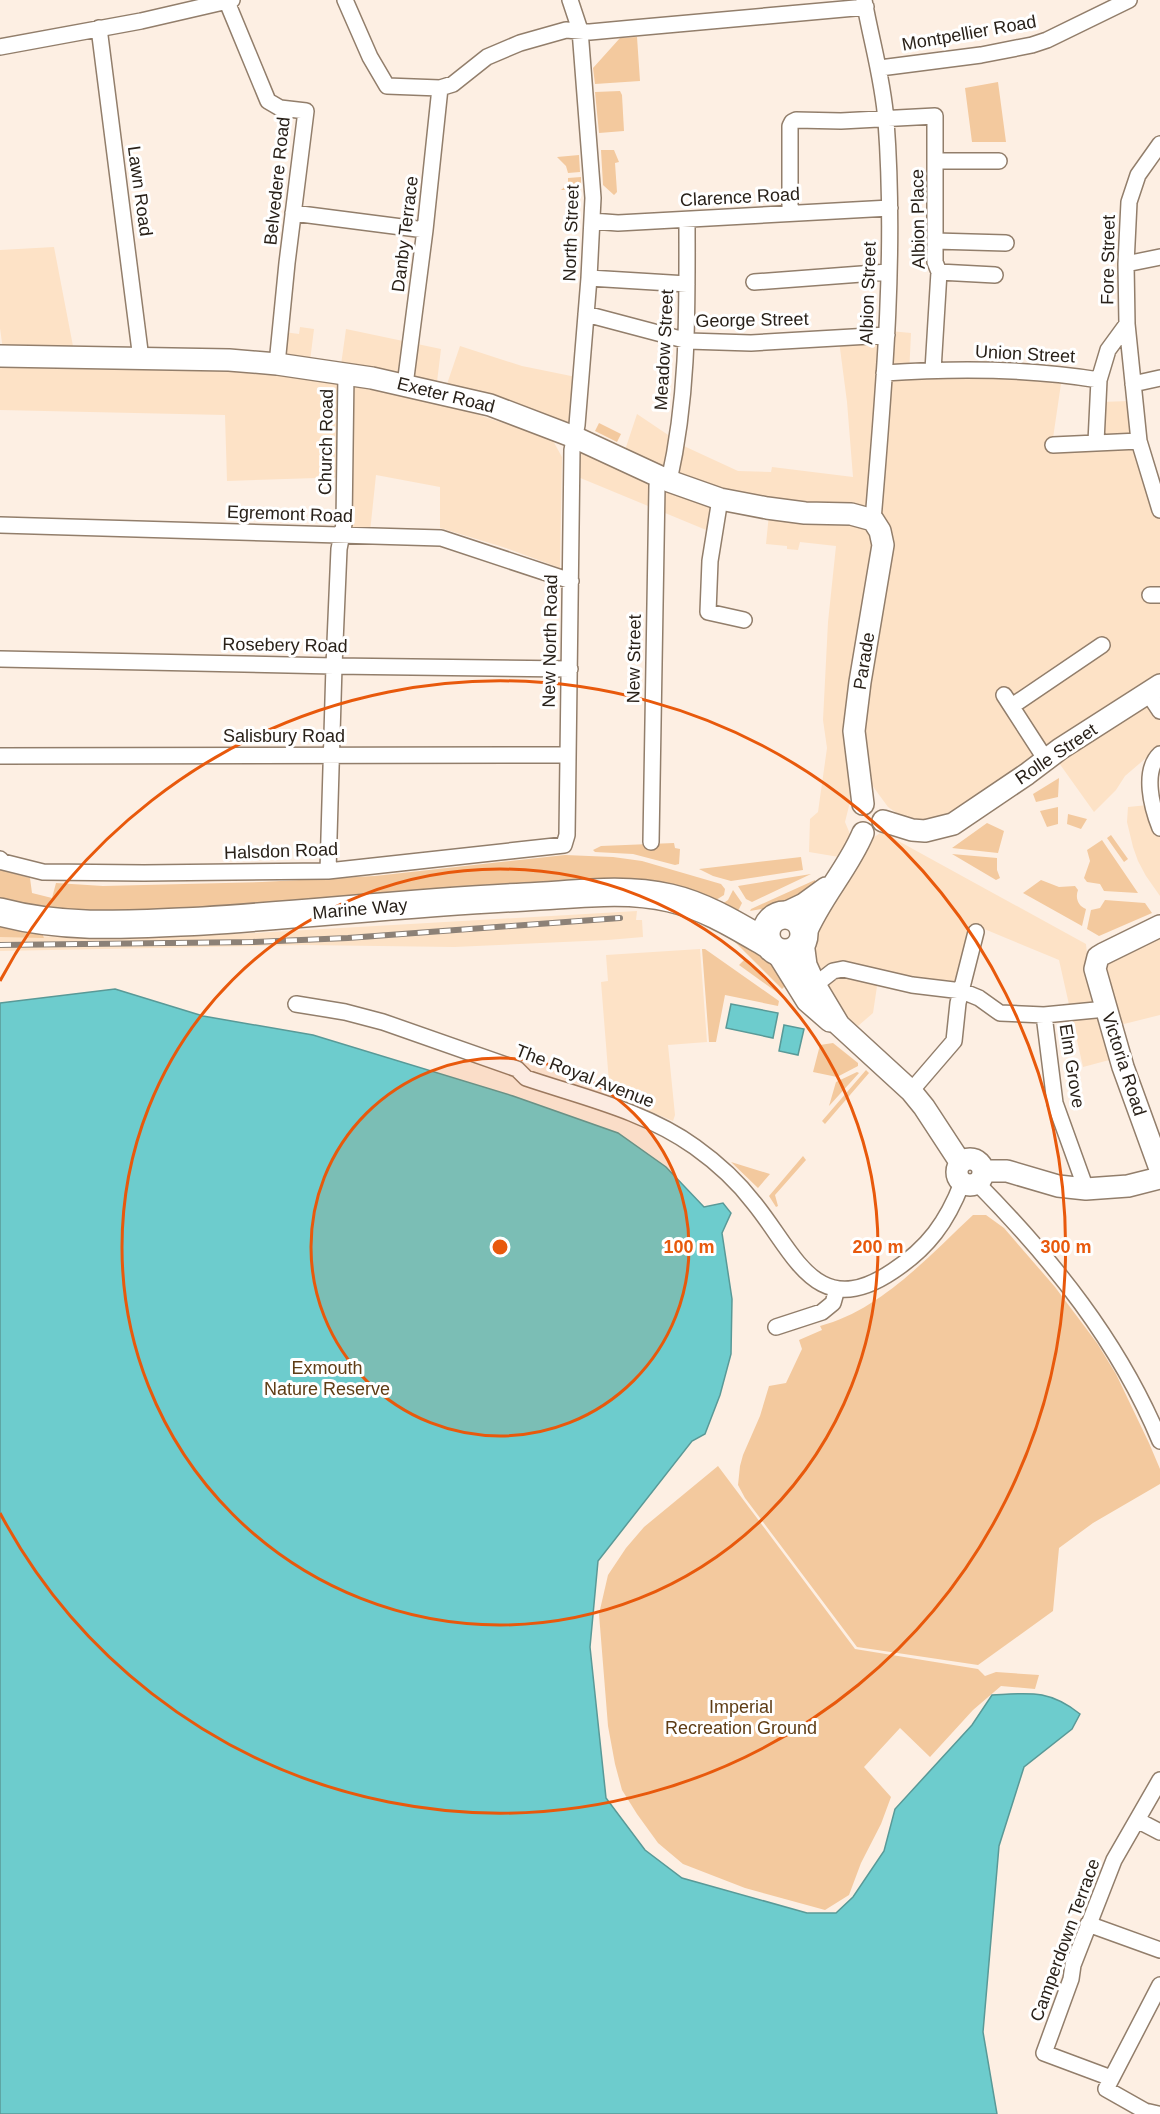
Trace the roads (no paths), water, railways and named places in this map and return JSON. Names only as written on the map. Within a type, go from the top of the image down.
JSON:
[{"type":"highway","name":"Marine Way","points":[[0,912],[44,921],[94,926],[225,919],[495,898],[626,892],[669,897],[717,915],[772,947]]},
{"type":"highway","name":"Marine Way","points":[[717,915],[779,916]]},
{"type":"highway","points":[[792,915],[803,927],[804,938],[798,948],[791,952],[784,953],[772,947],[766,929],[779,916],[792,915]]},
{"type":"street","points":[[345,0],[370,57],[387,86],[440,88],[453,84],[487,57],[520,43],[566,30],[633,28],[865,3]]},
{"type":"street","name":"North Street","points":[[570,0],[580,30],[592,183],[589,278],[574,437]]},
{"type":"street","points":[[0,47],[158,18],[230,1]]},
{"type":"street","name":"Belvedere Road","points":[[230,1],[268,101],[280,108],[306,111],[292,213],[277,364]]},
{"type":"street","name":"Montpellier Road","points":[[880,68],[981,55],[1032,45],[1047,40],[1121,2]]},
{"type":"street","name":"Albion Street","points":[[865,3],[880,68],[886,120],[890,208],[885,373],[873,520]]},
{"type":"street","name":"Lawn Road","points":[[99,28],[141,359]]},
{"type":"street","name":"Danby Terrace","points":[[405,385],[440,88]]},
{"type":"street","name":"Albion Place","points":[[886,120],[935,116],[935,262],[939,272],[933,370]]},
{"type":"street","points":[[790,213],[790,126],[792,122],[796,120],[886,120]]},
{"type":"street","name":"Fore Street","points":[[1160,144],[1138,175],[1129,202],[1126,264],[1127,324],[1139,441],[1160,510]]},
{"type":"street","points":[[936,160],[999,161]]},
{"type":"street","name":"Clarence Road","points":[[591,221],[618,224],[890,208]]},
{"type":"street","points":[[292,213],[425,230]]},
{"type":"street","name":"Meadow Street","points":[[664,479],[678,442],[688,341],[687,220]]},
{"type":"street","points":[[935,241],[1006,243]]},
{"type":"street","points":[[1126,264],[1160,257]]},
{"type":"street","points":[[754,282],[888,272]]},
{"type":"street","points":[[939,272],[995,275]]},
{"type":"street","points":[[589,278],[687,284]]},
{"type":"street","name":"George Street","points":[[586,314],[688,341],[752,344],[887,335]]},
{"type":"street","points":[[1096,442],[1099,380],[1108,350],[1127,324]]},
{"type":"street","name":"Exeter Road","points":[[0,356],[229,360],[346,373],[490,405],[574,437],[664,479],[720,499],[786,510],[851,514],[873,520]]},
{"type":"street","name":"Union Street","points":[[885,373],[933,370],[1011,370],[1064,374],[1099,380]]},
{"type":"street","name":"Church Road","points":[[328,871],[334,666],[344,504],[346,373]]},
{"type":"street","points":[[1133,384],[1160,378]]},
{"type":"street","name":"New North Road","points":[[564,845],[567,834],[574,437]]},
{"type":"street","points":[[1053,444],[1139,441]]},
{"type":"street","name":"New Street","points":[[651,842],[657,486],[664,479]]},
{"type":"street","points":[[720,499],[710,561],[708,612],[744,620]]},
{"type":"street","name":"Parade","points":[[863,804],[854,731],[883,545],[880,531],[873,520]]},
{"type":"street","name":"Egremont Road","points":[[0,525],[441,538],[571,581]]},
{"type":"street","points":[[1046,760],[1008,701],[1102,645]]},
{"type":"street","name":"Rosebery Road","points":[[0,659],[570,669]]},
{"type":"street","points":[[1154,689],[1160,711]]},
{"type":"street","name":"Rolle Street","points":[[883,821],[912,830],[925,831],[952,824],[1154,689]]},
{"type":"street","points":[[1160,754],[1153,763],[1150,775],[1152,799],[1160,828]]},
{"type":"street","name":"Salisbury Road","points":[[0,756],[568,755]]},
{"type":"street","points":[[863,804],[876,805],[882,812],[883,821],[876,832],[863,833],[855,826],[853,816],[863,804]]},
{"type":"street","points":[[863,833],[854,852],[812,917],[804,938],[806,965],[815,985],[839,1024],[911,1090],[971,1175],[1045,1255],[1086,1308],[1117,1355],[1160,1441]]},
{"type":"street","name":"Halsdon Road","points":[[0,859],[3,862],[43,872],[328,871],[564,845]]},
{"type":"street","points":[[779,916],[804,904],[833,883]]},
{"type":"street","name":"Victoria Road","points":[[1160,926],[1108,950],[1098,957],[1095,969],[1137,1109],[1160,1169]]},
{"type":"street","points":[[911,1090],[954,1041],[958,1003],[976,932]]},
{"type":"street","points":[[772,947],[807,1001],[826,1019],[839,1024]]},
{"type":"street","points":[[815,985],[833,971],[843,969],[912,985],[962,991],[979,998],[1000,1013],[1044,1016],[1106,1009]]},
{"type":"street","name":"The Royal Avenue","points":[[297,1004],[345,1012],[383,1022],[517,1068],[526,1078],[643,1118],[677,1135],[719,1166],[751,1199],[803,1270],[815,1280],[837,1289]]},
{"type":"street","name":"Elm Grove","points":[[1044,1016],[1055,1103],[1086,1189]]},
{"type":"street","points":[[971,1175],[1008,1171],[1058,1186],[1086,1189],[1128,1186],[1160,1178]]},
{"type":"street","points":[[776,1327],[822,1312],[832,1303],[837,1289],[857,1289],[872,1284],[918,1253],[946,1219],[971,1175]]},
{"type":"street","name":"Camperdown Terrace","points":[[1111,2078],[1044,2053],[1088,1924],[1114,1860],[1160,1779]]},
{"type":"street","points":[[1137,1820],[1160,1832]]},
{"type":"street","points":[[1088,1924],[1160,1950]]},
{"type":"street","points":[[1158,2114],[1145,2111],[1106,2089],[1160,1985]]},
{"type":"water","name":"Exmouth Nature Reserve","points":[[115,989],[203,1016],[313,1035],[513,1096],[618,1133],[666,1167],[704,1207],[723,1203],[731,1213],[722,1233],[732,1299],[731,1354],[720,1395],[705,1434],[692,1441],[598,1561],[590,1647],[606,1798],[645,1850],[682,1878],[807,1913],[836,1913],[853,1897],[884,1851],[895,1809],[972,1725],[992,1695],[1038,1694],[1048,1696],[1080,1714],[1072,1729],[1024,1767],[999,1846],[983,2032],[997,2114],[0,2114],[0,1003]]},
{"type":"water","points":[[731,1004],[778,1013],[773,1038],[726,1028]]},
{"type":"water","points":[[784,1025],[804,1029],[798,1055],[779,1051]]},
{"type":"railway","points":[[0,945],[253,942],[348,938],[620,918]]},
{"type":"park label","name":"Imperial Recreation Ground","points":[[741,1717]]}]
